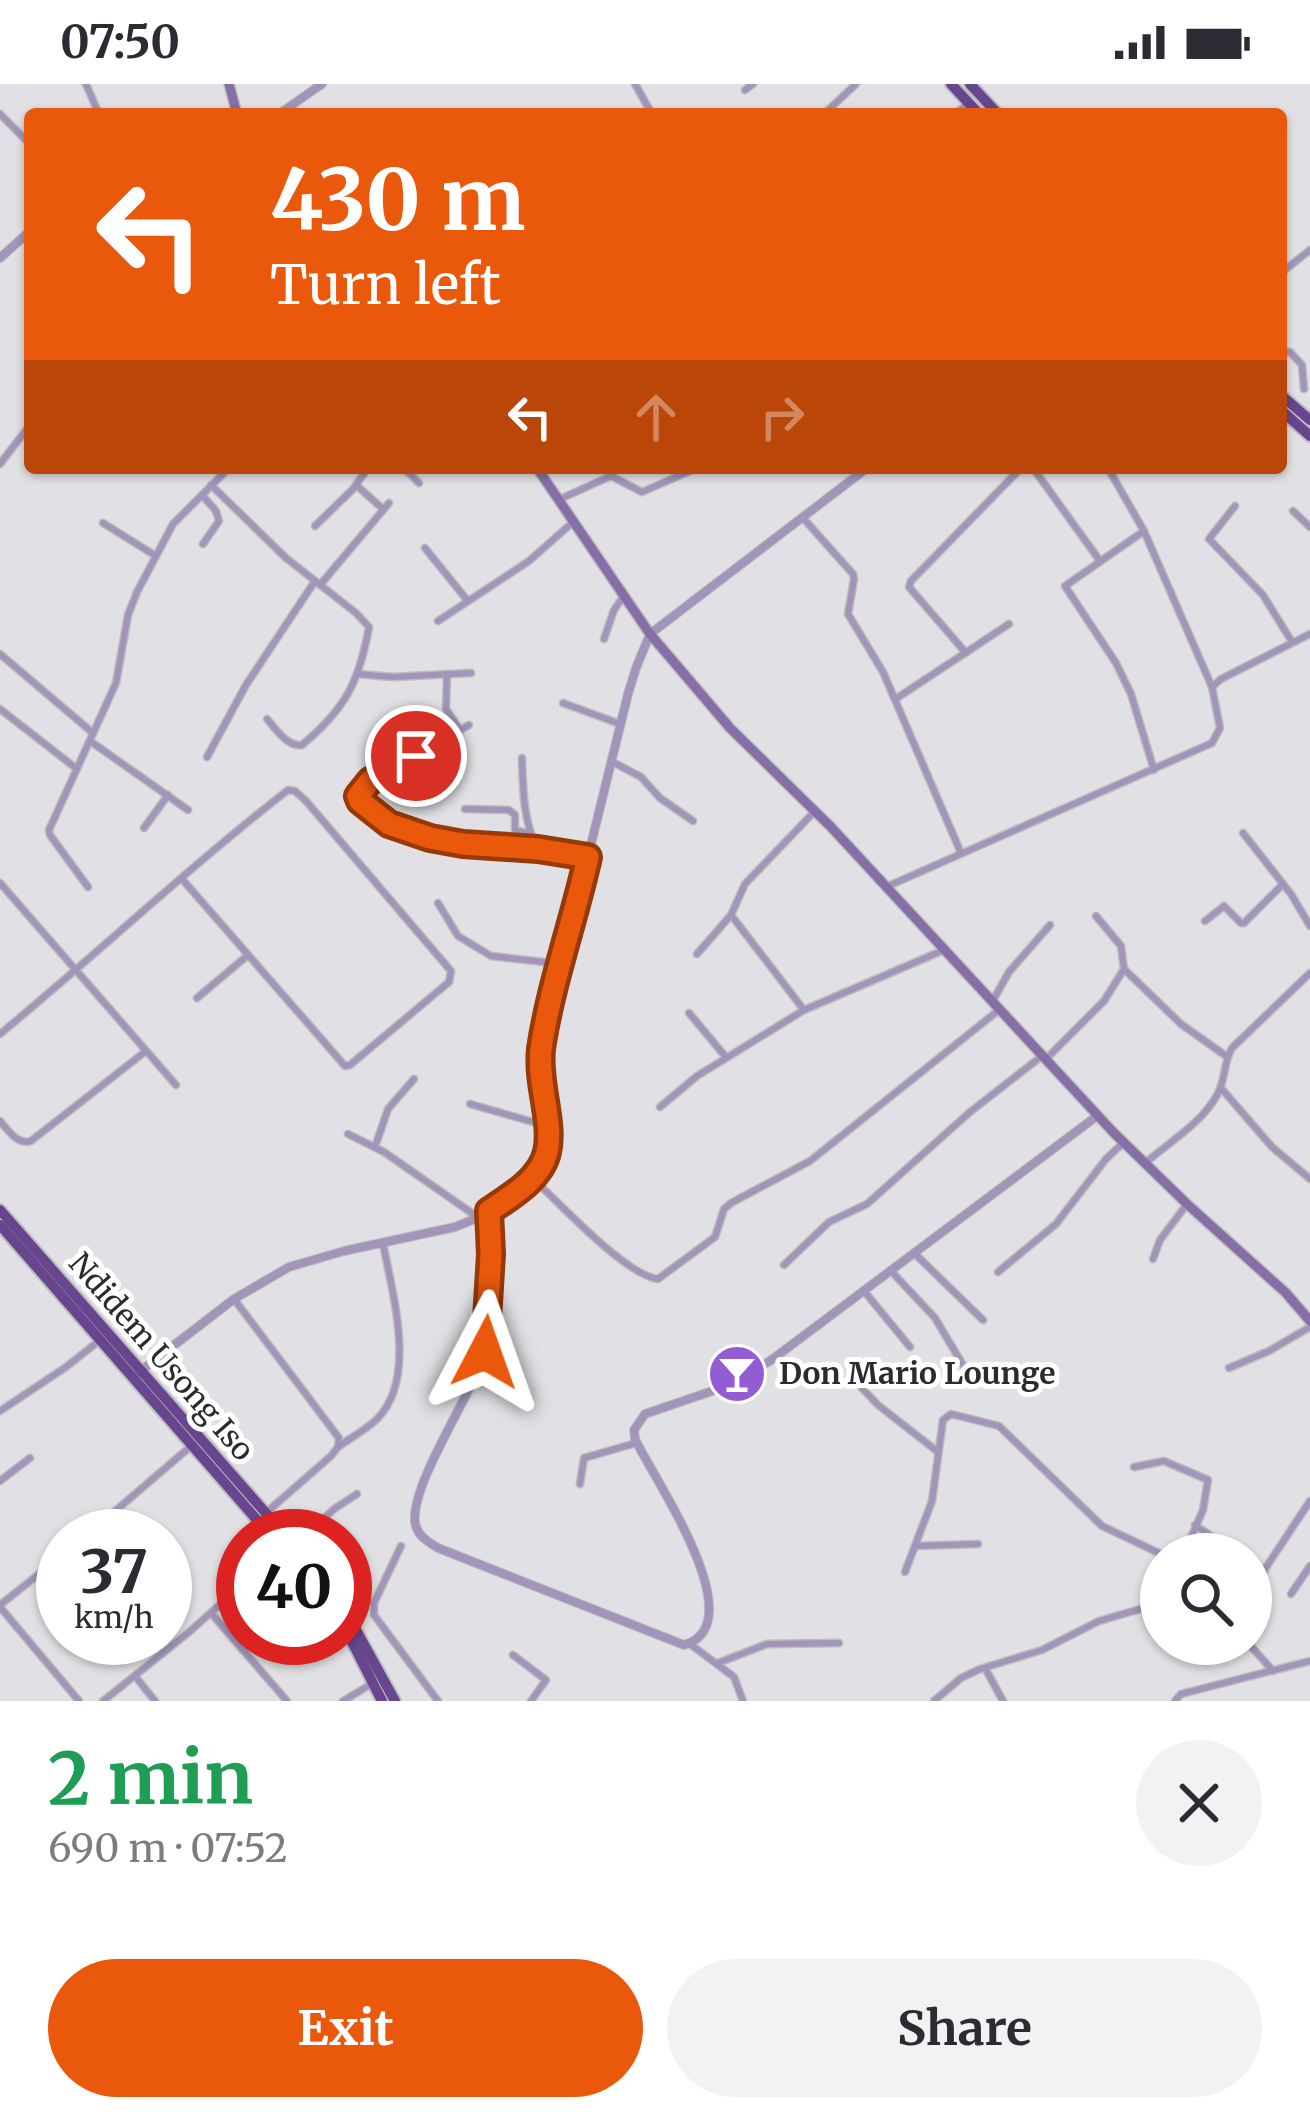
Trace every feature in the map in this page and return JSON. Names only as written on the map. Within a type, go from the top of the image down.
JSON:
[{"type":"highway","points":[[951,84],[974,108]]},
{"type":"highway","points":[[970,84],[992,108]]},
{"type":"highway","points":[[1287,407],[1310,436]]},
{"type":"highway","name":"Ndidem Usong Iso","points":[[0,1210],[249,1509]]},
{"type":"highway","name":"Ndidem Usong Iso","points":[[0,1225],[100,1340],[261,1509]]},
{"type":"highway","points":[[372,1659],[395,1701]]},
{"type":"highway","points":[[364,1665],[382,1701]]},
{"type":"main road","points":[[541,474],[650,634],[730,728],[815,811],[1123,1143],[1286,1293],[1309,1320]]},
{"type":"street","points":[[288,108],[322,84]]},
{"type":"street","points":[[745,90],[754,84]]},
{"type":"street","points":[[830,108],[856,84]]},
{"type":"street","points":[[963,108],[969,103]]},
{"type":"street","points":[[0,114],[24,138]]},
{"type":"street","points":[[0,258],[24,236]]},
{"type":"street","points":[[1287,352],[1301,365],[1307,386]]},
{"type":"street","points":[[0,464],[24,433]]},
{"type":"street","points":[[88,887],[48,832],[119,674],[128,615],[156,556],[173,524],[223,474]]},
{"type":"street","points":[[315,526],[364,474]]},
{"type":"street","points":[[410,474],[419,482]]},
{"type":"street","points":[[557,500],[611,476],[642,492],[683,474]]},
{"type":"street","points":[[136,1375],[234,1299],[300,1262],[455,1227],[479,1218],[532,1178],[547,1155],[541,1051],[620,724],[650,634],[859,474]]},
{"type":"street","points":[[966,653],[909,587],[1015,474]]},
{"type":"street","points":[[1037,474],[1100,561]]},
{"type":"street","points":[[886,887],[1117,783],[1154,771],[1218,736],[1212,687],[1144,531],[1111,474]]},
{"type":"street","points":[[211,485],[263,537],[369,627],[357,674],[329,722],[302,745],[290,743],[267,718]]},
{"type":"street","points":[[207,757],[246,685],[317,583],[386,506],[356,485]]},
{"type":"street","points":[[202,495],[219,521],[202,544]]},
{"type":"street","points":[[1235,506],[1209,539],[1263,595],[1292,643]]},
{"type":"street","points":[[1293,511],[1310,527]]},
{"type":"street","points":[[802,517],[853,574],[848,614],[896,699],[961,853]]},
{"type":"street","points":[[103,523],[156,556]]},
{"type":"street","points":[[438,621],[529,561],[572,523]]},
{"type":"street","points":[[1144,531],[1065,586],[1131,694],[1154,771]]},
{"type":"street","points":[[425,548],[466,600]]},
{"type":"street","points":[[604,639],[623,597]]},
{"type":"street","points":[[896,699],[1010,624]]},
{"type":"street","points":[[1212,687],[1310,634]]},
{"type":"street","points":[[0,654],[92,737],[188,810]]},
{"type":"street","points":[[357,674],[471,673]]},
{"type":"street","points":[[447,674],[446,709],[459,728]]},
{"type":"street","points":[[563,703],[620,724]]},
{"type":"street","points":[[0,710],[77,769]]},
{"type":"street","points":[[469,725],[370,781],[358,796],[360,801],[389,824],[430,838],[588,857]]},
{"type":"street","points":[[522,758],[523,796],[530,834],[538,849]]},
{"type":"street","points":[[611,761],[641,777],[693,821]]},
{"type":"street","points":[[0,1034],[75,972],[182,879],[288,790],[295,791],[452,976],[345,1066],[182,879]]},
{"type":"street","points":[[144,828],[168,795]]},
{"type":"street","points":[[465,808],[509,810],[515,815],[515,830],[530,834]]},
{"type":"street","points":[[697,954],[730,915],[745,884],[815,811]]},
{"type":"street","points":[[1244,833],[1310,926]]},
{"type":"street","points":[[0,884],[176,1085]]},
{"type":"street","points":[[1205,921],[1224,906],[1244,922],[1283,884]]},
{"type":"street","points":[[438,903],[458,936],[491,956],[562,964]]},
{"type":"street","points":[[730,915],[804,1010]]},
{"type":"street","points":[[1096,916],[1121,946],[1124,968],[1181,1024],[1227,1057]]},
{"type":"street","points":[[532,1178],[613,1253],[647,1277],[658,1279],[715,1238],[724,1209],[731,1203],[810,1161],[995,1006],[1009,973],[1049,925]]},
{"type":"street","points":[[660,1107],[726,1057],[804,1010],[944,950]]},
{"type":"street","points":[[197,998],[248,955]]},
{"type":"street","points":[[784,1265],[829,1222],[867,1204],[970,1112],[1044,1058],[1104,1001],[1124,968]]},
{"type":"street","points":[[1144,1164],[1210,1108],[1222,1088],[1227,1057],[1240,1039],[1310,973]]},
{"type":"street","points":[[689,1012],[726,1057]]},
{"type":"street","points":[[0,1121],[17,1140],[31,1141],[146,1051]]},
{"type":"street","points":[[375,1147],[388,1109],[414,1079]]},
{"type":"street","points":[[1222,1088],[1272,1147],[1309,1176]]},
{"type":"street","points":[[470,1104],[547,1126]]},
{"type":"street","points":[[489,1211],[485,1352],[417,1503],[418,1532],[438,1548],[684,1645],[705,1631],[707,1592],[690,1538],[636,1443],[634,1430],[645,1414],[721,1388],[770,1361],[1097,1116]]},
{"type":"street","points":[[348,1134],[375,1147],[479,1218]]},
{"type":"street","points":[[998,1272],[1056,1224],[1123,1143]]},
{"type":"street","points":[[1154,1259],[1160,1240],[1187,1204]]},
{"type":"street","points":[[271,1509],[338,1447],[377,1419],[393,1397],[400,1353],[383,1243]]},
{"type":"street","points":[[914,1252],[983,1320]]},
{"type":"street","points":[[891,1270],[935,1318],[963,1365]]},
{"type":"street","points":[[864,1291],[910,1347]]},
{"type":"street","points":[[234,1299],[335,1431],[338,1447]]},
{"type":"street","points":[[1229,1368],[1269,1351],[1309,1320]]},
{"type":"street","points":[[0,1411],[100,1340]]},
{"type":"street","points":[[860,1386],[938,1452]]},
{"type":"street","points":[[905,1572],[932,1501],[943,1420],[951,1414],[999,1426],[1102,1526],[1140,1543]]},
{"type":"street","points":[[580,1484],[584,1458],[636,1443]]},
{"type":"street","points":[[118,1509],[193,1445]]},
{"type":"street","points":[[0,1481],[30,1458]]},
{"type":"street","points":[[1134,1467],[1164,1461],[1206,1479],[1203,1510],[1192,1533]]},
{"type":"street","points":[[334,1509],[357,1494]]},
{"type":"street","points":[[1272,1560],[1310,1501]]},
{"type":"street","points":[[1195,1526],[1206,1533]]},
{"type":"street","points":[[915,1546],[978,1544]]},
{"type":"street","points":[[401,1546],[374,1603],[374,1615],[438,1701]]},
{"type":"street","points":[[1291,1594],[1310,1566]]},
{"type":"street","points":[[36,1577],[0,1606],[80,1701]]},
{"type":"street","points":[[103,1701],[216,1609]]},
{"type":"street","points":[[934,1701],[961,1678],[1140,1609]]},
{"type":"street","points":[[212,1613],[287,1701]]},
{"type":"street","points":[[718,1663],[767,1644],[838,1643]]},
{"type":"street","points":[[690,1644],[734,1677],[743,1701]]},
{"type":"street","points":[[513,1655],[546,1680],[532,1701]]},
{"type":"street","points":[[1175,1701],[1181,1694],[1310,1660]]},
{"type":"street","points":[[1268,1665],[1273,1671]]},
{"type":"street","points":[[985,1668],[1003,1701]]},
{"type":"street","points":[[135,1676],[155,1701]]},
{"type":"street","points":[[343,1701],[373,1683]]},
{"type":"place","name":"Don Mario Lounge","points":[[737,1374]]},
{"type":"route","points":[[416,756],[370,781],[358,796],[389,824],[463,844],[588,857],[541,1051],[547,1155],[532,1178],[489,1211],[485,1352]]}]
